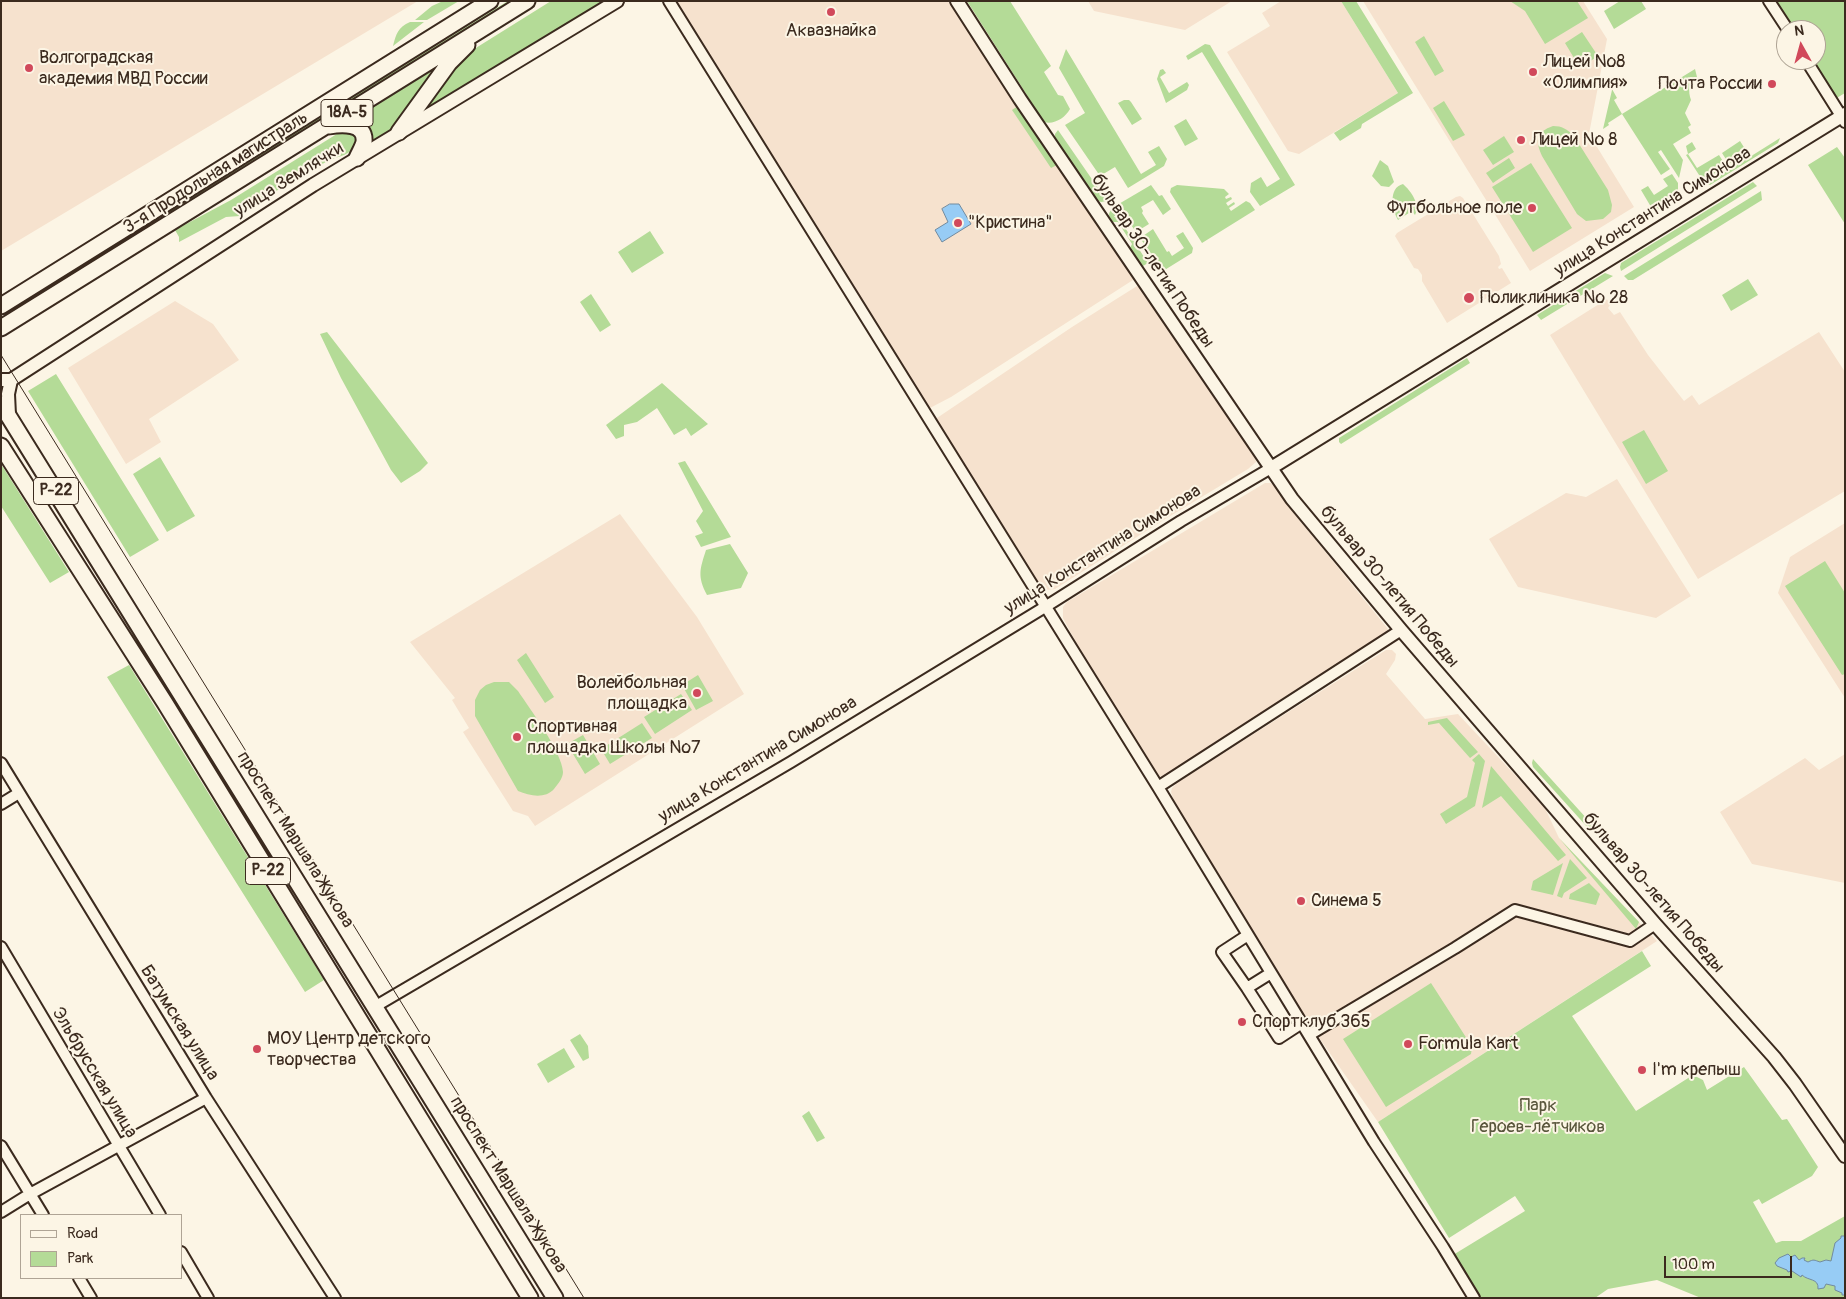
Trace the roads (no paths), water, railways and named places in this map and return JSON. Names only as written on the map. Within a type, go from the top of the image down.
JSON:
[{"type":"highway","name":"3-я Продольная магистраль","points":[[1,306],[490,1]]},
{"type":"highway","name":"3-я Продольная магистраль","points":[[1,328],[527,1]]},
{"type":"highway","points":[[400,132],[449,63],[484,27]]},
{"type":"highway","points":[[325,127],[340,124],[353,125],[362,132],[364,143],[357,158]]},
{"type":"highway","name":"проспект Маршала Жукова","points":[[5,410],[376,1006],[555,1298]]},
{"type":"highway","name":"Р-22","points":[[1,446],[165,704],[530,1298]]},
{"type":"main road","name":"улица Землячки","points":[[6,380],[357,158],[617,1]]},
{"type":"main road","name":"бульвар 30-летия Победы","points":[[957,1],[1020,99],[1292,499],[1401,630],[1655,924],[1774,1058],[1795,1084],[1845,1156]]},
{"type":"main road","name":"улица Константина Симонова","points":[[1270,468],[1844,117]]},
{"type":"main road","points":[[5,410],[8,394],[6,380]]},
{"type":"street","points":[[668,1],[1158,787],[1374,1142],[1443,1246],[1474,1298]]},
{"type":"street","points":[[1769,1],[1781,20]]},
{"type":"street","points":[[1813,70],[1844,117]]},
{"type":"street","name":"улица Константина Симонова","points":[[376,1006],[791,762],[1270,468]]},
{"type":"street","points":[[1158,787],[1401,630]]},
{"type":"street","name":"Батумская улица","points":[[1,763],[206,1098],[335,1298]]},
{"type":"street","points":[[1,804],[19,793]]},
{"type":"street","points":[[1309,1034],[1456,948],[1515,910],[1630,940],[1655,924]]},
{"type":"street","points":[[1248,935],[1222,952],[1279,1038],[1302,1023]]},
{"type":"street","name":"Эльбрусская улица","points":[[1,947],[159,1214]]},
{"type":"street","points":[[1247,988],[1271,973]]},
{"type":"street","points":[[1,1212],[30,1194],[206,1098]]},
{"type":"street","points":[[1,1146],[42,1214]]},
{"type":"street","points":[[182,1254],[208,1298]]},
{"type":"street","points":[[80,1279],[91,1298]]},
{"type":"water","name":"\"Кристина\"","points":[[950,204],[959,204],[971,224],[942,242],[935,230],[948,222],[942,209]]},
{"type":"water","points":[[1845,1232],[1845,1295],[1835,1290],[1835,1286],[1826,1284],[1824,1288],[1818,1289],[1815,1281],[1802,1275],[1801,1277],[1792,1271],[1788,1272],[1775,1263],[1779,1258],[1788,1254],[1791,1257],[1795,1255],[1799,1260],[1805,1258],[1804,1260],[1808,1262],[1813,1260],[1820,1262],[1831,1261],[1835,1243],[1841,1236],[1844,1236]]},
{"type":"tram line","points":[[1,355],[584,1298]]},
{"type":"place","name":"Аквазнайка","points":[[831,12]]},
{"type":"place","name":"Волгоградская академия МВД России","points":[[29,68]]},
{"type":"place","name":"Лицей №8 «Олимпия»","points":[[1533,72]]},
{"type":"place","name":"Почта России","points":[[1772,84]]},
{"type":"place","name":"Лицей № 8","points":[[1521,140]]},
{"type":"place","name":"Футбольное поле","points":[[1532,208]]},
{"type":"place","name":"\"Кристина\"","points":[[958,223]]},
{"type":"place","name":"Поликлиника № 28","points":[[1469,298]]},
{"type":"place","name":"Волейбольная площадка","points":[[697,693]]},
{"type":"place","name":"Спортивная площадка Школы №7","points":[[517,737]]},
{"type":"place","name":"Синема 5","points":[[1301,901]]},
{"type":"place","name":"Спортклуб 365","points":[[1242,1022]]},
{"type":"place","name":"Formula Kart","points":[[1408,1044]]},
{"type":"place","name":"МОУ Центр детского творчества","points":[[257,1049]]},
{"type":"place","name":"I'm крепыш","points":[[1642,1070]]},
{"type":"park label","name":"Парк Героев-лётчиков","points":[[1538,1116]]}]
